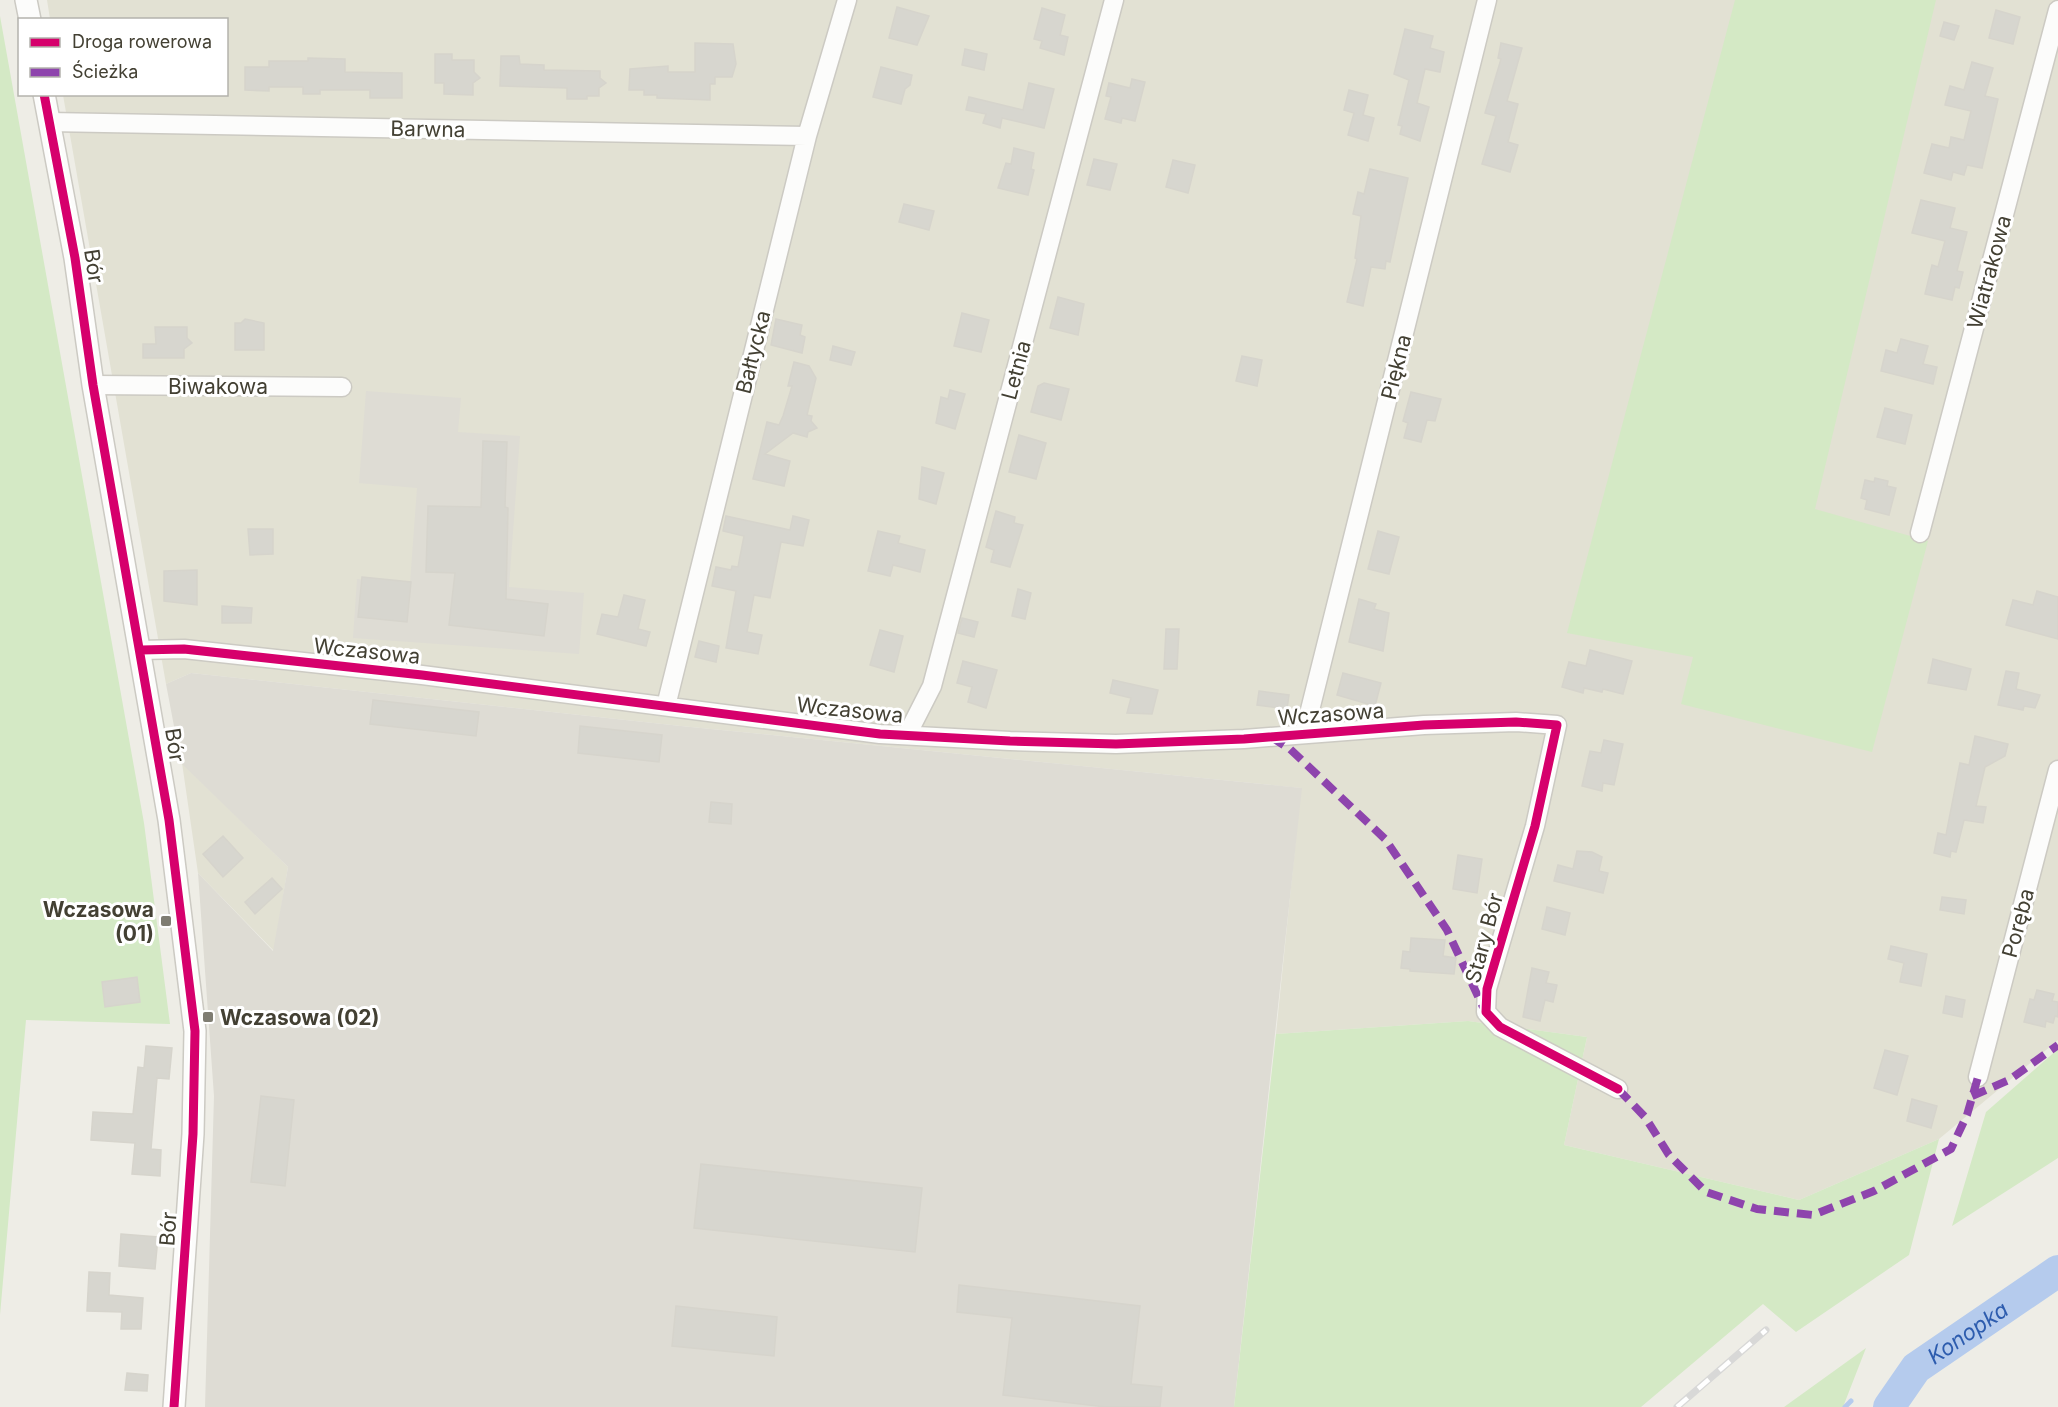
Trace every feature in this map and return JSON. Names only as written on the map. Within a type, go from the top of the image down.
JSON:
[{"type":"street","points":[[26,0],[30,18]]},
{"type":"street","name":"Bałtycka","points":[[666,706],[807,136],[847,0]]},
{"type":"street","name":"Letnia","points":[[907,735],[932,686],[1114,0]]},
{"type":"street","name":"Piękna","points":[[1304,735],[1487,0]]},
{"type":"street","name":"Wiatrakowa","points":[[1920,533],[2058,10]]},
{"type":"street","name":"Bór","points":[[44,96],[75,258],[93,385],[169,820],[195,1031],[193,1134],[174,1407]]},
{"type":"street","name":"Barwna","points":[[49,122],[807,136]]},
{"type":"street","name":"Biwakowa","points":[[93,385],[342,387]]},
{"type":"street","name":"Wczasowa","points":[[141,650],[184,649],[422,675],[907,735],[1116,744],[1505,722],[1557,725]]},
{"type":"street","name":"Stary Bór","points":[[1557,725],[1535,826],[1487,989],[1486,1012],[1500,1027],[1618,1089]]},
{"type":"street","name":"Poręba","points":[[1978,1077],[2058,770]]},
{"type":"shaded area","points":[[47,0],[2058,0],[2058,1040],[1939,1139],[1799,1200],[1564,1145],[1587,1037],[1468,1021],[1276,1034],[1301,788],[681,726],[191,673],[166,684],[63,96],[228,96],[228,18],[50,18]]},
{"type":"shaded area","points":[[366,391],[461,398],[458,432],[520,436],[509,587],[584,593],[579,654],[353,638],[357,579],[410,583],[417,488],[359,483]]},
{"type":"shaded area","points":[[191,673],[681,726],[1302,788],[1234,1407],[205,1407],[214,1096],[198,873],[273,951],[288,867],[181,763],[166,684]]},
{"type":"shaded area","points":[[182,763],[288,867],[274,951],[198,873]]},
{"type":"green space","points":[[1735,0],[1936,0],[1815,509],[1928,541],[1872,752],[1681,704],[1693,657],[1567,633]]},
{"type":"green space","points":[[0,16],[144,823],[170,1024],[26,1020],[0,1315]]},
{"type":"green space","points":[[1468,1021],[1587,1037],[1564,1145],[1799,1200],[1939,1139],[1909,1255],[1796,1332],[1763,1304],[1641,1407],[1234,1407],[1276,1034]]},
{"type":"green space","points":[[2058,1049],[2058,1158],[1952,1226],[1986,1112]]},
{"type":"green space","points":[[1866,1348],[1843,1407],[1784,1407]]},
{"type":"building","points":[[897,7],[929,16],[917,45],[889,38]]},
{"type":"building","points":[[1042,8],[1065,15],[1060,35],[1068,37],[1064,55],[1040,48],[1042,41],[1034,39]]},
{"type":"building","points":[[1996,10],[2020,17],[2013,44],[1989,38]]},
{"type":"building","points":[[1944,22],[1959,26],[1954,40],[1940,36]]},
{"type":"building","points":[[1405,29],[1433,36],[1430,48],[1444,52],[1440,72],[1425,69],[1417,103],[1429,107],[1420,141],[1400,134],[1402,126],[1398,125],[1409,80],[1394,74]]},
{"type":"building","points":[[695,43],[733,44],[736,64],[732,77],[715,77],[715,84],[710,84],[710,100],[657,98],[657,95],[644,95],[644,90],[629,90],[630,69],[668,66],[668,72],[695,72]]},
{"type":"building","points":[[1501,43],[1522,48],[1507,101],[1518,104],[1508,142],[1518,145],[1510,172],[1482,164],[1496,116],[1485,113],[1501,59],[1498,58]]},
{"type":"building","points":[[965,49],[987,54],[984,70],[962,65]]},
{"type":"building","points":[[435,54],[452,54],[452,60],[474,60],[474,72],[480,78],[473,83],[473,95],[444,94],[444,83],[435,83]]},
{"type":"building","points":[[501,56],[519,56],[520,64],[544,65],[544,70],[600,71],[600,78],[606,83],[599,88],[599,96],[587,96],[587,99],[567,99],[567,88],[500,86]]},
{"type":"building","points":[[308,58],[345,59],[345,72],[402,73],[402,98],[370,98],[370,90],[320,90],[320,94],[303,94],[303,87],[269,87],[269,91],[245,90],[245,67],[269,67],[269,61],[308,61]]},
{"type":"building","points":[[1972,62],[1993,68],[1985,96],[1998,99],[1982,168],[1967,165],[1964,175],[1953,172],[1951,180],[1924,173],[1932,144],[1949,148],[1951,137],[1964,140],[1971,111],[1945,105],[1950,86],[1964,90]]},
{"type":"building","points":[[881,67],[912,75],[901,104],[873,97]]},
{"type":"building","points":[[1132,79],[1145,82],[1135,121],[1122,118],[1121,123],[1105,119],[1111,97],[1106,96],[1109,83],[1130,88]]},
{"type":"building","points":[[1029,83],[1054,89],[1044,128],[1002,118],[1000,128],[983,123],[986,114],[966,110],[969,97],[1023,110]]},
{"type":"building","points":[[1349,90],[1368,95],[1363,115],[1374,118],[1368,141],[1348,135],[1354,113],[1344,110]]},
{"type":"building","points":[[1014,148],[1034,153],[1031,169],[1034,170],[1028,195],[998,188],[1006,163],[1011,164]]},
{"type":"building","points":[[1094,159],[1117,164],[1110,190],[1087,185]]},
{"type":"building","points":[[1173,160],[1195,165],[1188,193],[1166,187]]},
{"type":"building","points":[[1370,169],[1408,178],[1390,262],[1386,261],[1385,269],[1371,267],[1363,306],[1347,302],[1357,259],[1355,258],[1361,216],[1353,214],[1358,192],[1364,194]]},
{"type":"building","points":[[1921,200],[1955,208],[1950,228],[1967,232],[1957,271],[1963,272],[1959,288],[1955,287],[1952,300],[1925,294],[1932,265],[1938,267],[1945,241],[1912,233]]},
{"type":"building","points":[[904,204],[934,211],[929,230],[899,222]]},
{"type":"building","points":[[1058,297],[1084,304],[1078,335],[1050,328]]},
{"type":"building","points":[[962,313],[989,320],[981,352],[954,346]]},
{"type":"building","points":[[245,319],[264,323],[264,350],[235,350],[235,323],[241,323]]},
{"type":"building","points":[[776,319],[802,325],[800,335],[805,337],[802,353],[771,345]]},
{"type":"building","points":[[155,327],[187,327],[187,338],[192,343],[184,349],[184,358],[143,358],[143,344],[156,344]]},
{"type":"building","points":[[1901,339],[1928,346],[1923,364],[1937,367],[1933,384],[1881,371],[1886,350],[1897,353]]},
{"type":"building","points":[[833,346],[855,352],[851,365],[830,360]]},
{"type":"building","points":[[1242,356],[1262,360],[1257,386],[1236,381]]},
{"type":"building","points":[[794,362],[809,366],[816,378],[807,415],[812,416],[811,421],[817,428],[808,432],[807,437],[793,433],[765,454],[790,461],[784,486],[753,479],[767,422],[779,425],[783,416],[792,386],[788,386]]},
{"type":"building","points":[[1044,383],[1069,389],[1061,420],[1031,412],[1038,386]]},
{"type":"building","points":[[950,390],[965,394],[955,429],[936,423],[941,397],[948,399]]},
{"type":"building","points":[[1411,392],[1441,399],[1435,421],[1427,420],[1421,442],[1404,438],[1408,423],[1403,421]]},
{"type":"building","points":[[1885,408],[1912,415],[1905,444],[1877,437]]},
{"type":"building","points":[[1019,435],[1046,443],[1036,479],[1009,472]]},
{"type":"building","points":[[483,441],[507,442],[506,599],[548,604],[544,636],[449,625],[455,573],[426,572],[428,506],[481,507]]},
{"type":"building","points":[[922,467],[944,473],[936,504],[919,499]]},
{"type":"building","points":[[1875,478],[1888,481],[1887,486],[1896,488],[1889,515],[1865,509],[1867,500],[1861,498],[1865,480],[1874,482]]},
{"type":"building","points":[[996,511],[1015,517],[1014,523],[1023,525],[1010,567],[991,562],[994,550],[986,547]]},
{"type":"building","points":[[726,516],[790,530],[793,516],[809,520],[803,546],[781,542],[770,598],[754,595],[747,632],[762,635],[758,654],[726,648],[736,591],[712,586],[716,567],[731,570],[732,566],[738,567],[744,536],[723,531]]},
{"type":"building","points":[[248,529],[273,529],[273,554],[250,555]]},
{"type":"building","points":[[878,531],[900,536],[898,543],[925,550],[920,572],[893,565],[890,576],[868,571]]},
{"type":"building","points":[[1378,531],[1399,537],[1389,574],[1368,569]]},
{"type":"building","points":[[197,570],[197,605],[164,601],[164,571]]},
{"type":"building","points":[[362,577],[411,582],[407,622],[358,617]]},
{"type":"building","points":[[1018,589],[1031,593],[1025,619],[1012,616]]},
{"type":"building","points":[[2037,591],[2058,597],[2058,639],[2006,625],[2013,600],[2033,605]]},
{"type":"building","points":[[624,595],[645,600],[638,629],[650,632],[646,646],[597,634],[602,614],[618,617]]},
{"type":"building","points":[[1359,599],[1376,604],[1374,609],[1389,613],[1383,651],[1349,642]]},
{"type":"building","points":[[222,606],[252,608],[251,623],[222,623]]},
{"type":"building","points":[[962,618],[978,622],[974,637],[958,633]]},
{"type":"building","points":[[1166,629],[1179,629],[1177,669],[1164,669]]},
{"type":"building","points":[[880,630],[903,636],[894,672],[870,665]]},
{"type":"building","points":[[699,641],[719,646],[716,662],[695,657]]},
{"type":"building","points":[[1590,650],[1632,661],[1623,694],[1603,689],[1602,692],[1584,688],[1583,693],[1562,687],[1569,662],[1586,666]]},
{"type":"building","points":[[1933,659],[1971,669],[1966,690],[1928,683]]},
{"type":"building","points":[[963,661],[997,670],[986,708],[968,702],[972,687],[957,683]]},
{"type":"building","points":[[2006,671],[2019,673],[2016,689],[2040,695],[2035,708],[2024,706],[2023,710],[1998,705]]},
{"type":"building","points":[[1343,673],[1381,683],[1375,706],[1337,695]]},
{"type":"building","points":[[1113,680],[1158,690],[1152,714],[1127,713],[1131,698],[1110,693]]},
{"type":"building","points":[[1259,691],[1289,695],[1287,709],[1257,705]]},
{"type":"building","points":[[373,700],[479,712],[476,736],[370,724]]},
{"type":"building","points":[[580,726],[662,735],[659,762],[578,753]]},
{"type":"building","points":[[1975,736],[2008,744],[2005,756],[1985,767],[1976,806],[1986,807],[1983,823],[1964,820],[1956,852],[1951,851],[1950,857],[1934,853],[1938,833],[1946,835],[1960,763],[1969,765]]},
{"type":"building","points":[[1604,740],[1623,744],[1614,785],[1603,783],[1602,791],[1582,786],[1590,751],[1601,753]]},
{"type":"building","points":[[711,802],[732,804],[731,824],[709,822]]},
{"type":"building","points":[[223,836],[243,858],[223,877],[203,854]]},
{"type":"building","points":[[1577,851],[1592,852],[1602,857],[1599,871],[1608,873],[1603,893],[1554,881],[1558,865],[1573,869]]},
{"type":"building","points":[[1458,855],[1482,859],[1477,893],[1453,889]]},
{"type":"building","points":[[272,878],[282,889],[255,914],[245,902]]},
{"type":"building","points":[[1942,897],[1966,900],[1964,914],[1940,910]]},
{"type":"building","points":[[1547,907],[1570,913],[1565,935],[1542,929]]},
{"type":"building","points":[[1411,938],[1445,940],[1443,956],[1456,958],[1454,974],[1410,971],[1410,969],[1401,968],[1403,951],[1410,952]]},
{"type":"building","points":[[1891,946],[1927,954],[1921,986],[1900,982],[1904,963],[1888,959]]},
{"type":"building","points":[[1532,968],[1549,972],[1546,983],[1557,985],[1553,1002],[1545,1000],[1540,1021],[1523,1017]]},
{"type":"building","points":[[137,977],[140,1002],[105,1007],[102,982]]},
{"type":"building","points":[[2037,990],[2054,994],[2052,1001],[2058,1002],[2058,1017],[2055,1016],[2053,1023],[2046,1021],[2045,1027],[2024,1022],[2030,999],[2034,1000]]},
{"type":"building","points":[[1946,996],[1965,1000],[1962,1017],[1943,1013]]},
{"type":"building","points":[[146,1046],[172,1048],[169,1079],[157,1078],[151,1149],[161,1150],[160,1176],[132,1174],[135,1143],[91,1140],[93,1112],[133,1114],[138,1067],[144,1068]]},
{"type":"building","points":[[1885,1050],[1908,1056],[1897,1095],[1874,1088]]},
{"type":"building","points":[[261,1096],[294,1100],[285,1186],[251,1182]]},
{"type":"building","points":[[1912,1099],[1937,1106],[1931,1128],[1907,1121]]},
{"type":"building","points":[[701,1164],[922,1188],[915,1252],[694,1228]]},
{"type":"building","points":[[121,1234],[158,1237],[155,1269],[119,1266]]},
{"type":"building","points":[[89,1272],[110,1273],[109,1295],[143,1298],[141,1329],[121,1329],[122,1312],[87,1311]]},
{"type":"building","points":[[959,1285],[1140,1306],[1131,1384],[1162,1387],[1160,1407],[1106,1407],[1003,1395],[1012,1318],[957,1312]]},
{"type":"building","points":[[676,1306],[777,1317],[774,1356],[672,1346]]},
{"type":"building","points":[[127,1373],[148,1375],[147,1391],[125,1390]]},
{"type":"waterway","name":"Konopka","points":[[1889,1407],[1916,1368],[2058,1271]]},
{"type":"waterway","points":[[1845,1407],[1851,1401]]},
{"type":"railway","points":[[1677,1407],[1766,1330]]},
{"type":"marked path","points":[[1271,737],[1290,749],[1385,839],[1447,930],[1483,1007]]},
{"type":"marked path","points":[[1972,1096],[2009,1080],[2058,1045]]},
{"type":"marked path","points":[[1618,1089],[1645,1117],[1669,1155],[1706,1192],[1757,1209],[1813,1215],[1874,1191],[1951,1149],[1967,1115],[1978,1077]]},
{"type":"cycle path","points":[[44,96],[75,258],[93,385],[169,820],[195,1031],[193,1134],[174,1407]]},
{"type":"cycle path","points":[[141,650],[184,649],[422,675],[880,734],[1010,741],[1116,744],[1244,739],[1424,725],[1516,722],[1557,725],[1535,826],[1487,989],[1486,1012],[1500,1027],[1618,1089]]},
{"type":"place","name":"Wczasowa (01)","points":[[166,921]]},
{"type":"place","name":"Wczasowa (02)","points":[[208,1017]]}]
